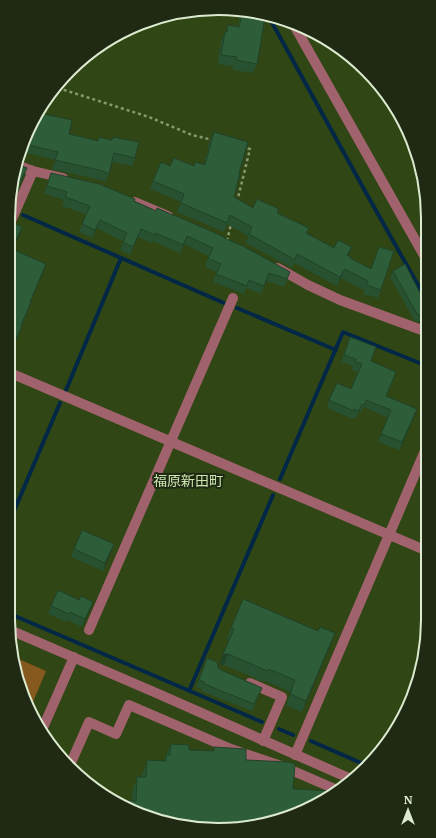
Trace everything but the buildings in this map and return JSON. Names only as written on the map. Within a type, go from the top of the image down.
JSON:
[{"type":"street","points":[[297,31],[421,250]]},
{"type":"street","points":[[22,167],[72,180]]},
{"type":"street","points":[[15,212],[33,171]]},
{"type":"street","points":[[123,196],[174,218]]},
{"type":"street","points":[[272,264],[308,285],[340,300],[421,330]]},
{"type":"street","points":[[89,630],[233,298]]},
{"type":"street","points":[[15,375],[421,548]]},
{"type":"street","points":[[295,755],[421,460]]},
{"type":"street","points":[[15,632],[347,777]]},
{"type":"street","points":[[44,725],[74,657]]},
{"type":"street","points":[[241,679],[282,696],[263,741]]},
{"type":"street","points":[[72,761],[88,722],[116,734],[129,705],[231,749],[284,767],[332,788]]},
{"type":"path","points":[[61,89],[149,117],[192,134],[214,140]]},
{"type":"path","points":[[236,203],[250,149],[242,147]]},
{"type":"path","points":[[227,241],[233,218]]},
{"type":"shaded area","points":[[19,659],[46,671],[33,703]]},
{"type":"waterway","points":[[272,22],[421,290]]},
{"type":"waterway","points":[[23,215],[224,303]]},
{"type":"waterway","points":[[66,390],[121,258]]},
{"type":"waterway","points":[[237,308],[336,350]]},
{"type":"waterway","points":[[280,479],[343,332],[421,364]]},
{"type":"waterway","points":[[15,509],[60,403]]},
{"type":"waterway","points":[[189,691],[273,495]]},
{"type":"waterway","points":[[15,616],[262,722]]},
{"type":"waterway","points":[[279,729],[293,735]]},
{"type":"waterway","points":[[311,741],[362,764]]},
{"type":"district","name":"福原新田町","points":[[188,481]]}]
